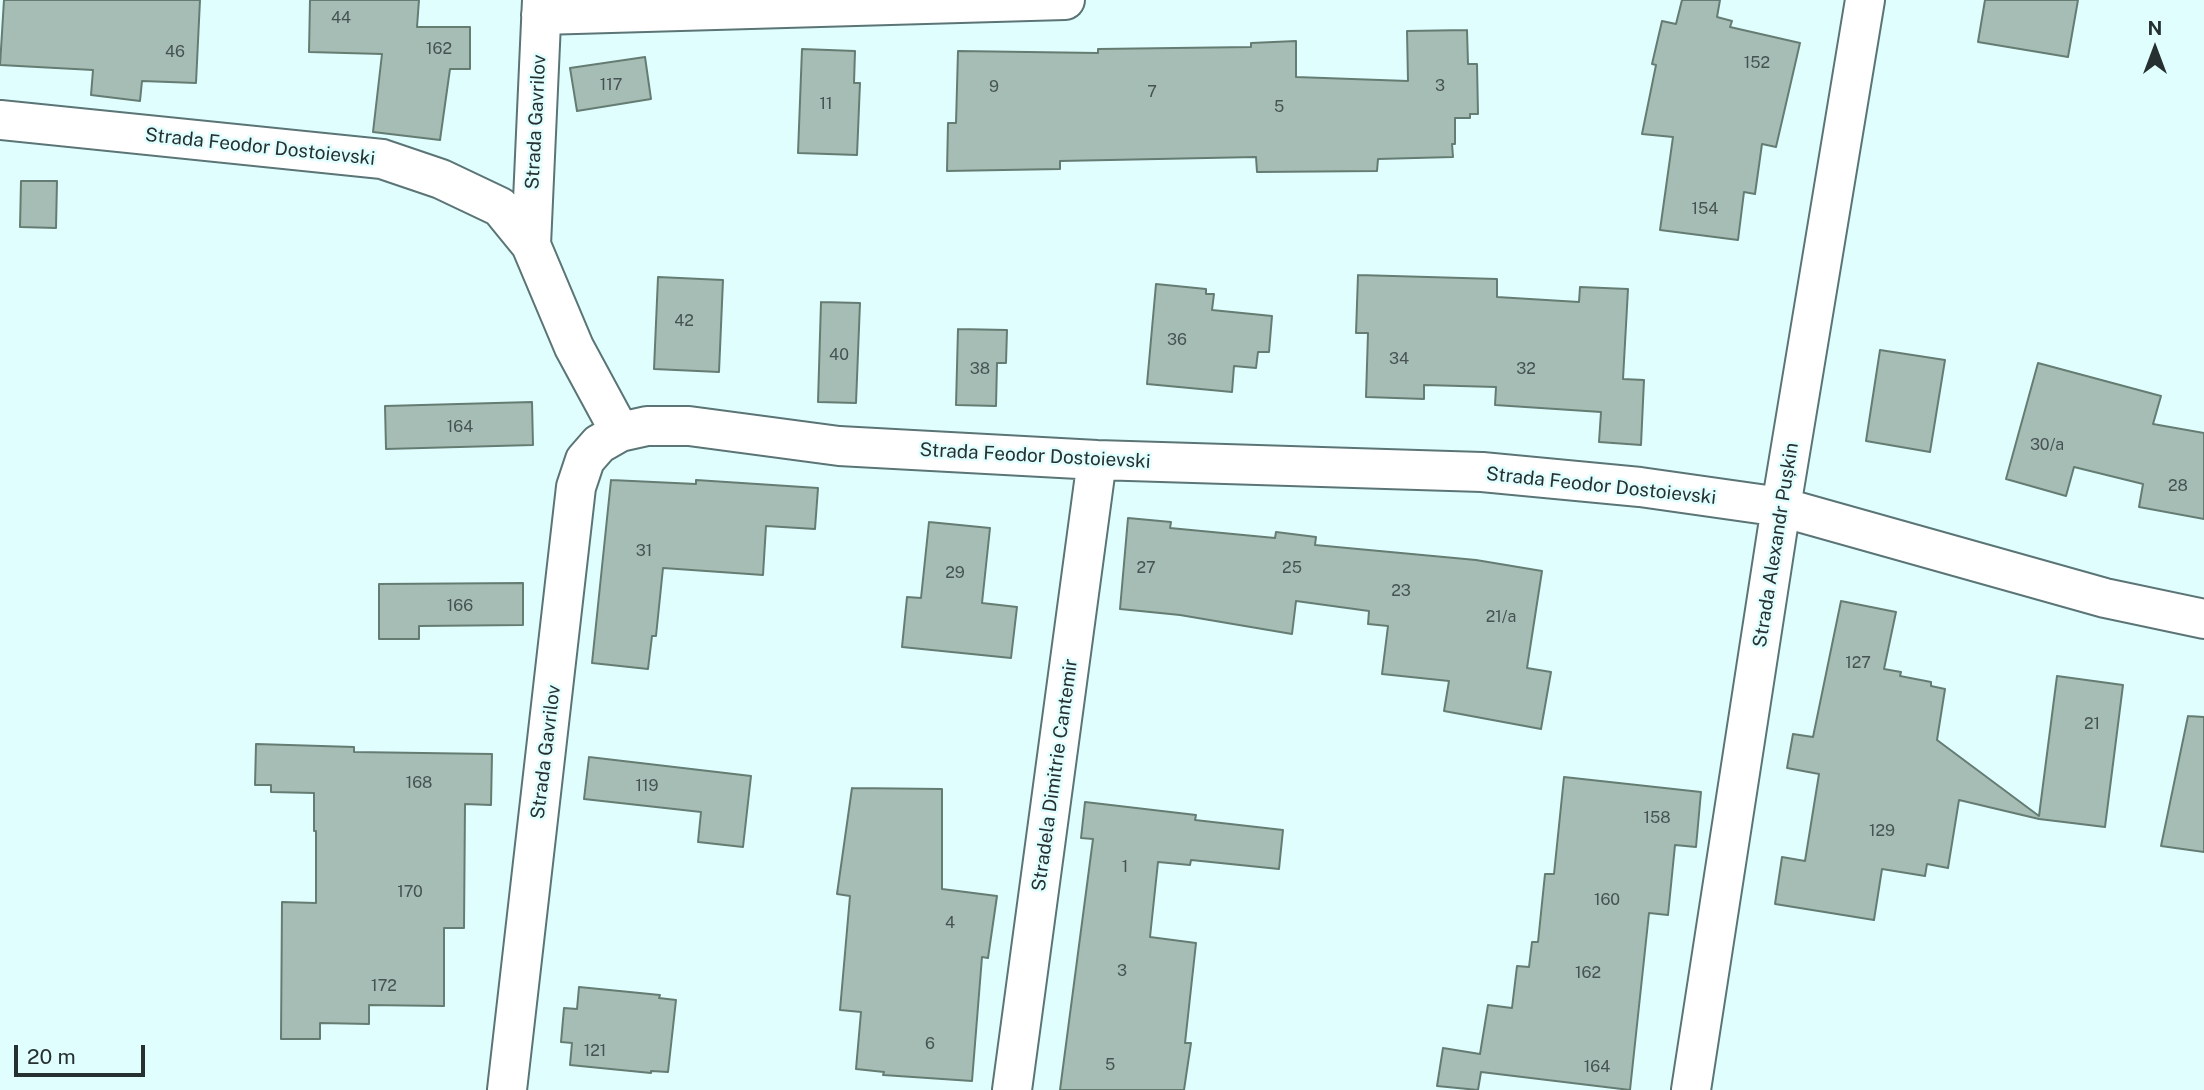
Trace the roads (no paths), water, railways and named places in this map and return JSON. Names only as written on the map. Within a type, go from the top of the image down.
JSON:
[{"type":"street","points":[[542,7],[1016,3],[1065,0]]},
{"type":"street","name":"Strada Alexandr Pușkin","points":[[1691,1090],[1781,507],[1865,0]]},
{"type":"street","name":"Strada Gavrilov","points":[[531,244],[542,7]]},
{"type":"street","name":"Strada Feodor Dostoievski","points":[[0,120],[382,159],[441,179],[500,207],[531,244],[574,346],[620,432],[647,426],[689,426],[839,446],[1097,460],[1482,472],[1640,488],[1781,507],[2105,598],[2204,619]]},
{"type":"street","name":"Strada Gavrilov","points":[[507,1090],[576,487],[584,460],[599,444],[620,432]]},
{"type":"street","name":"Stradela Dimitrie Cantemir","points":[[1012,1090],[1097,460]]}]
